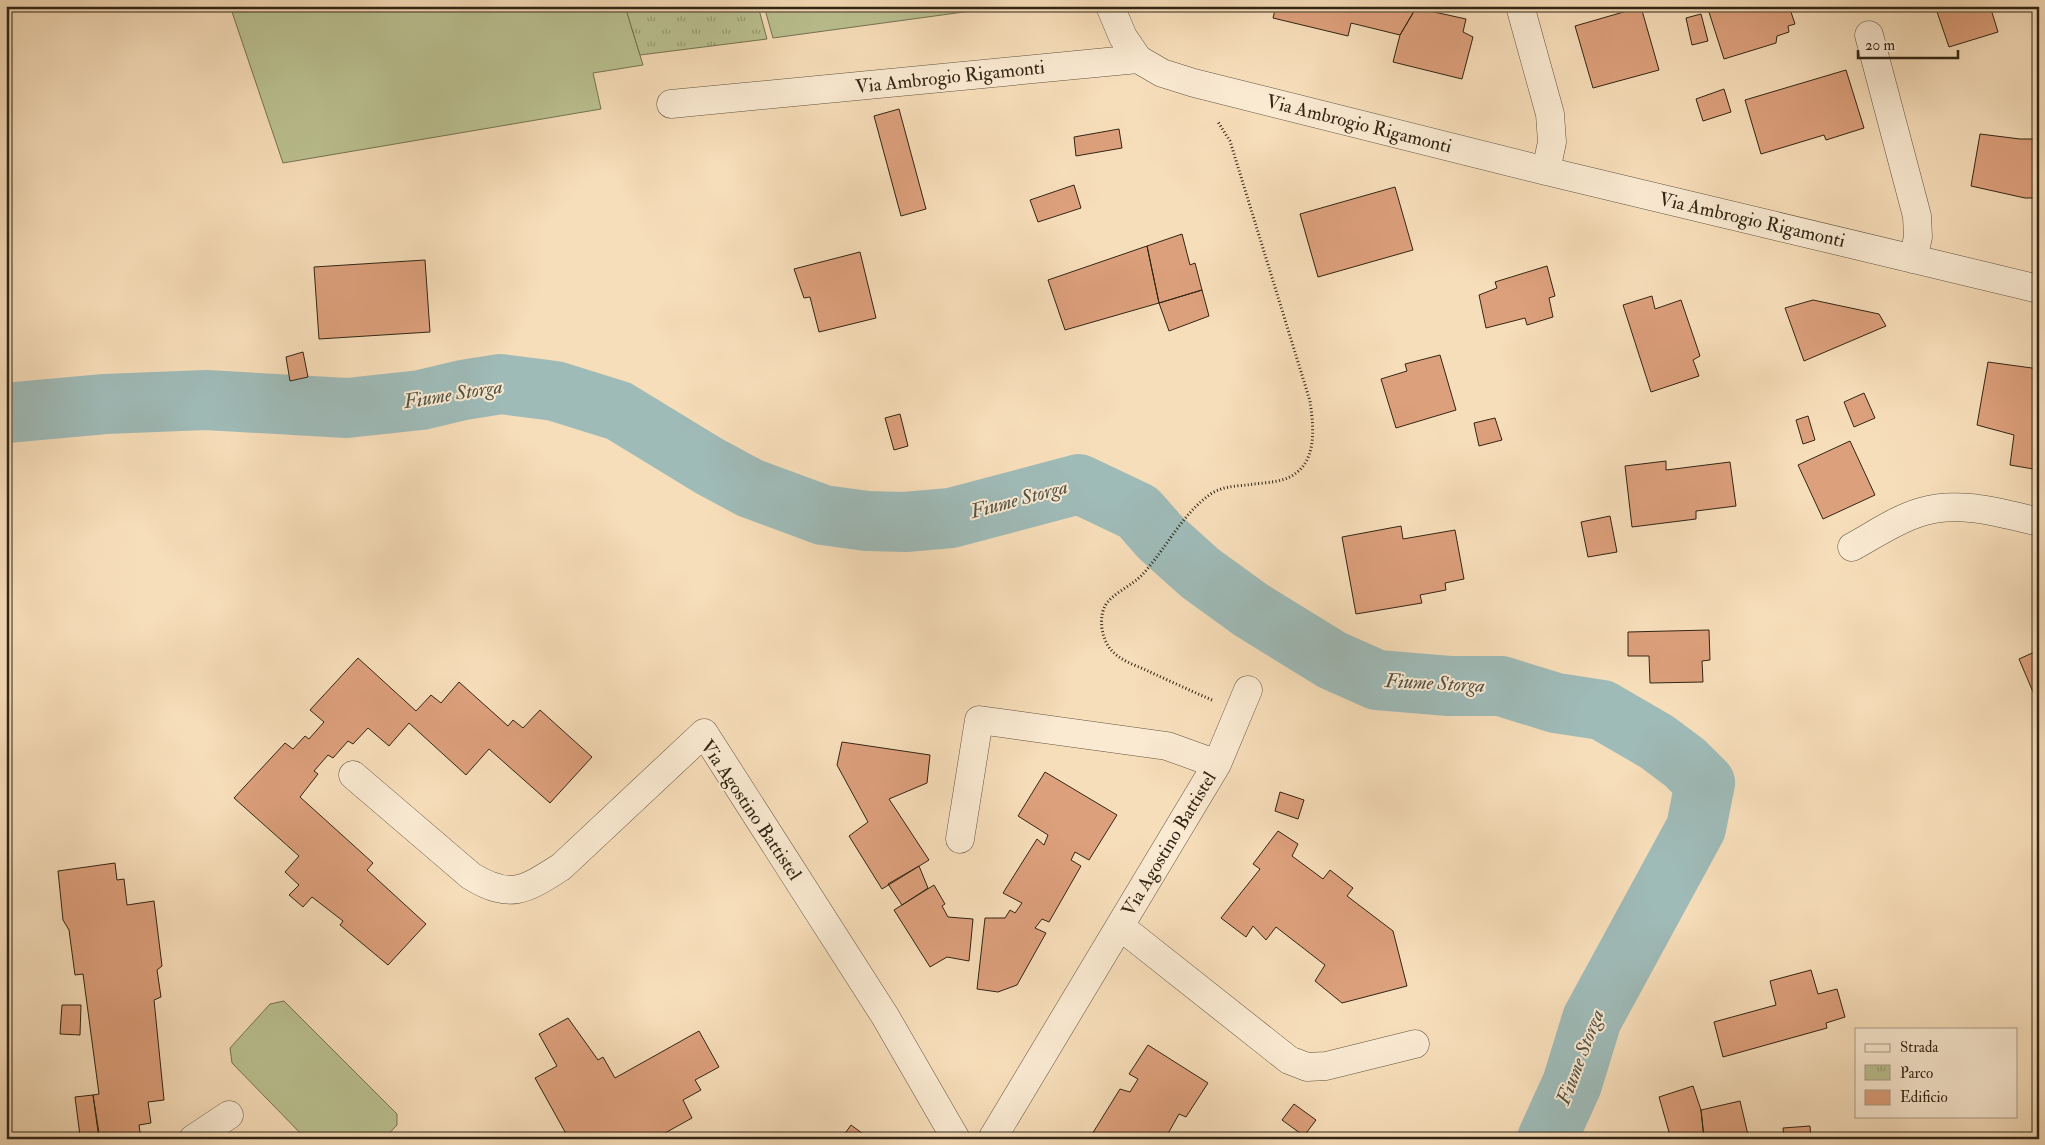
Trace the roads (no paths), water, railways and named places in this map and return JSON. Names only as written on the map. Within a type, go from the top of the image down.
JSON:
[{"type":"street","points":[[1110,6],[1123,37],[1138,59]]},
{"type":"street","points":[[1520,6],[1550,114],[1552,142],[1546,171]]},
{"type":"street","points":[[1869,35],[1917,216],[1918,237],[1913,259]]},
{"type":"street","name":"Via Ambrogio Rigamonti","points":[[671,104],[1138,59],[1162,72],[1194,83],[1546,171],[2039,290]]},
{"type":"street","points":[[1852,547],[1906,518],[1932,509],[1968,508],[2003,513],[2039,522]]},
{"type":"street","points":[[1217,764],[1243,701]]},
{"type":"street","name":"Via Agostino Battistel","points":[[960,839],[979,720],[1167,746],[1217,764],[992,1139]]},
{"type":"street","name":"Via Agostino Battistel","points":[[353,775],[471,876],[488,887],[509,891],[535,884],[561,867],[704,733],[885,1016],[956,1139]]},
{"type":"street","name":"Via Agostino Battistel","points":[[1120,927],[1289,1060],[1307,1067],[1326,1066],[1415,1044]]},
{"type":"street","points":[[193,1139],[230,1115]]},
{"type":"waterway","name":"Fiume Storga","points":[[6,413],[105,404],[206,400],[347,408],[421,400],[463,390],[501,384],[555,391],[619,411],[709,466],[750,488],[823,515],[867,521],[905,522],[951,518],[1079,484],[1138,512],[1160,537],[1200,573],[1251,610],[1332,660],[1377,680],[1449,686],[1501,686],[1556,703],[1602,710],[1657,742],[1685,763],[1705,783],[1696,828],[1592,1019],[1572,1084],[1547,1139]]}]
